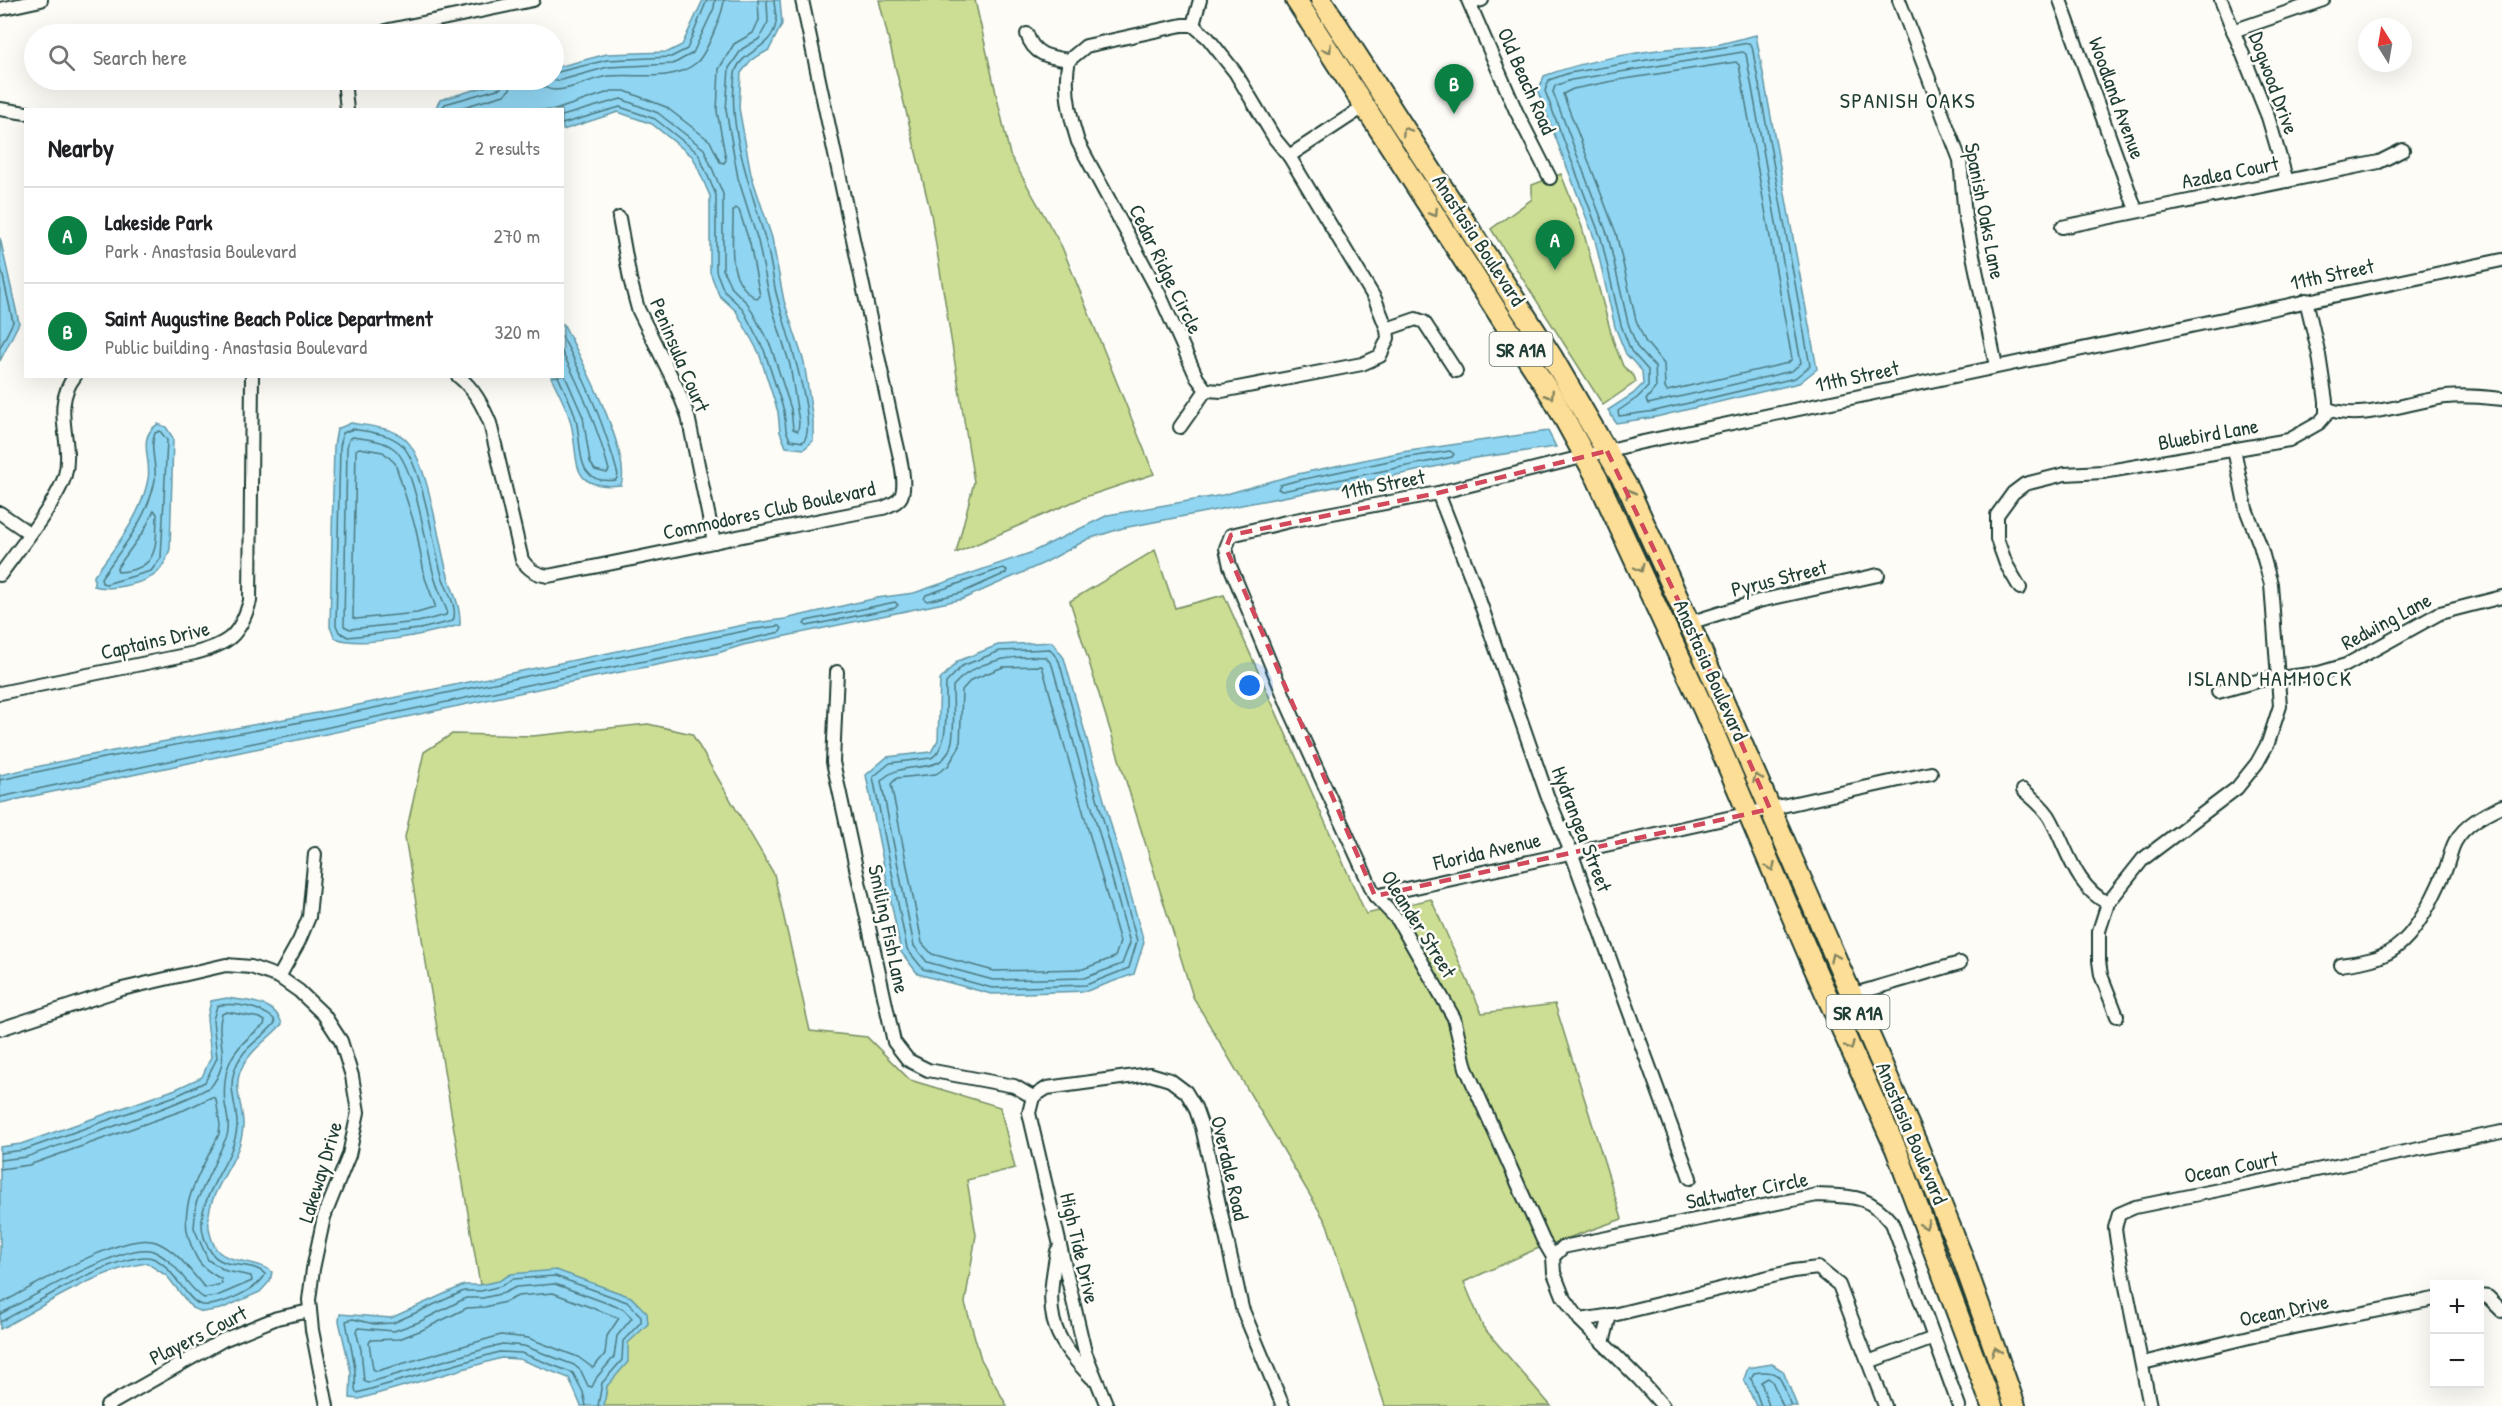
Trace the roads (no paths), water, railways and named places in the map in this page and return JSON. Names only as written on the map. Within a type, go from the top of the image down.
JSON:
[{"type":"main road","name":"Anastasia Boulevard","points":[[1296,0],[1552,398],[1587,457],[1659,610],[1814,967],[1896,1149],[1992,1406]]},
{"type":"main road","name":"Anastasia Boulevard","points":[[1321,0],[1551,357],[1629,490],[1851,995],[1961,1254],[2015,1406]]},
{"type":"street","points":[[0,9],[41,0]]},
{"type":"street","points":[[418,24],[533,0]]},
{"type":"street","name":"Commodores Club Boulevard","points":[[460,378],[469,385],[490,423],[522,560],[528,569],[548,576],[883,508],[897,502],[903,495],[903,478],[802,0]]},
{"type":"street","points":[[1193,25],[1200,0]]},
{"type":"street","name":"Spanish Oaks Lane","points":[[1899,0],[1960,160],[1965,217],[1996,366]]},
{"type":"street","name":"Woodland Avenue","points":[[2060,0],[2136,210]]},
{"type":"street","name":"Dogwood Drive","points":[[2221,0],[2268,117],[2287,181]]},
{"type":"street","points":[[2233,31],[2323,0]]},
{"type":"street","name":"Old Beach Road","points":[[1474,1],[1516,111],[1550,178]]},
{"type":"street","points":[[1027,34],[1037,52],[1048,57],[1069,60],[1086,46],[1182,25],[1193,25],[1208,38],[1235,72],[1275,139],[1289,156],[1375,299],[1387,329],[1388,338],[1380,356],[1362,364],[1222,391],[1206,390],[1180,427]]},
{"type":"street","name":"Cedar Ridge Circle","points":[[1069,60],[1067,80],[1071,121],[1078,142],[1158,291],[1197,378],[1206,390]]},
{"type":"street","points":[[346,90],[347,108]]},
{"type":"street","points":[[1289,156],[1382,94]]},
{"type":"street","points":[[0,109],[24,113]]},
{"type":"street","name":"Azalea Court","points":[[2062,227],[2379,162],[2403,150]]},
{"type":"street","name":"Peninsula Court","points":[[619,218],[638,309],[677,388],[687,416],[714,542]]},
{"type":"street","name":"11th Street","points":[[1227,544],[1230,536],[1290,521],[1438,493],[1607,452],[1996,366],[2502,260]]},
{"type":"street","points":[[2306,300],[2319,356],[2326,408],[2337,413],[2357,413],[2444,398],[2476,396],[2502,399]]},
{"type":"street","points":[[1387,329],[1416,319],[1425,322],[1456,371]]},
{"type":"street","points":[[0,575],[57,494],[66,473],[62,407],[65,393],[74,378]]},
{"type":"street","name":"Captains Drive","points":[[0,693],[195,653],[220,646],[231,638],[245,617],[250,601],[252,378]]},
{"type":"street","name":"Bluebird Lane","points":[[2020,588],[2006,564],[1997,539],[1996,515],[2013,494],[2025,484],[2065,474],[2103,472],[2289,440],[2319,423],[2326,415],[2326,408]]},
{"type":"street","points":[[2117,1016],[2102,975],[2097,947],[2099,931],[2108,903],[2143,859],[2237,788],[2257,763],[2280,706],[2274,655],[2271,584],[2260,545],[2246,509],[2234,449]]},
{"type":"street","name":"Hydrangea Street","points":[[1438,493],[1473,582],[1547,795],[1571,852],[1690,1178]]},
{"type":"street","points":[[0,513],[29,533]]},
{"type":"street","name":"Oleander Street","points":[[1227,544],[1230,566],[1272,661],[1289,708],[1375,896],[1398,920],[1454,1018],[1466,1068],[1543,1240],[1553,1257]]},
{"type":"street","name":"Pyrus Street","points":[[1689,623],[1759,601],[1878,575]]},
{"type":"street","name":"Redwing Lane","points":[[2218,692],[2278,677],[2319,673],[2346,665],[2440,613],[2502,597]]},
{"type":"street","name":"Smiling Fish Lane","points":[[837,672],[833,762],[894,1042],[908,1060],[928,1070],[1014,1086],[1033,1096]]},
{"type":"street","name":"Florida Avenue","points":[[1375,896],[1931,772]]},
{"type":"street","points":[[2023,790],[2038,802],[2049,816],[2085,885],[2094,895],[2108,903]]},
{"type":"street","points":[[2341,965],[2374,958],[2396,948],[2417,924],[2444,873],[2456,842],[2465,829],[2502,806]]},
{"type":"street","points":[[279,977],[309,917],[315,854]]},
{"type":"street","points":[[1851,995],[1960,963]]},
{"type":"street","name":"Lakeway Drive","points":[[0,1029],[93,998],[191,971],[226,965],[251,967],[279,977],[299,991],[324,1015],[341,1041],[352,1076],[358,1112],[350,1155],[324,1217],[313,1269],[310,1311],[327,1406]]},
{"type":"street","name":"Overdale Road","points":[[1033,1096],[1047,1088],[1150,1074],[1170,1080],[1186,1092],[1195,1107],[1202,1127],[1242,1308],[1283,1406]]},
{"type":"street","name":"High Tide Drive","points":[[1033,1096],[1029,1113],[1058,1244],[1085,1352],[1107,1406]]},
{"type":"street","name":"Ocean Court","points":[[2143,1363],[2117,1242],[2115,1228],[2119,1214],[2135,1207],[2502,1132]]},
{"type":"street","name":"Saltwater Circle","points":[[1553,1257],[1563,1247],[1817,1195],[1855,1198],[1878,1206],[1892,1223],[1959,1406]]},
{"type":"street","points":[[1058,1244],[1050,1292],[1054,1324],[1070,1353],[1098,1384]]},
{"type":"street","points":[[1553,1257],[1554,1274],[1563,1296],[1580,1320],[1640,1378],[1663,1406]]},
{"type":"street","points":[[1580,1320],[1610,1315],[1793,1271],[1818,1268],[1839,1285],[1885,1406]]},
{"type":"street","points":[[2484,1296],[2488,1297],[2502,1311]]},
{"type":"street","name":"Ocean Drive","points":[[2143,1363],[2274,1331],[2430,1300]]},
{"type":"street","name":"Players Court","points":[[107,1406],[223,1340],[277,1318],[310,1311]]},
{"type":"street","points":[[1603,1343],[1610,1315]]},
{"type":"street","points":[[1868,1362],[1934,1338]]},
{"type":"street","points":[[2143,1363],[2150,1406]]},
{"type":"water","points":[[703,0],[780,0],[782,24],[769,50],[751,60],[741,73],[739,108],[751,174],[772,238],[784,301],[804,362],[813,421],[813,441],[804,449],[786,447],[780,432],[778,412],[759,353],[736,311],[719,295],[710,272],[710,196],[693,157],[652,124],[618,112],[564,130],[564,108],[436,108],[440,100],[474,90],[564,90],[564,65],[607,54],[668,52],[682,45]]},
{"type":"water","points":[[1756,35],[1817,369],[1799,383],[1656,417],[1616,423],[1608,410],[1633,394],[1643,384],[1642,371],[1626,354],[1615,327],[1595,240],[1538,92],[1544,76],[1579,65],[1641,52],[1713,46]]},
{"type":"water","points":[[0,238],[19,323],[0,361]]},
{"type":"water","points":[[564,325],[612,428],[622,470],[621,485],[591,483],[583,477],[576,459],[570,420],[551,378],[564,378]]},
{"type":"water","points":[[351,423],[392,431],[404,438],[412,448],[426,481],[447,572],[458,604],[460,625],[415,636],[379,641],[347,641],[335,638],[330,627],[334,446],[337,429]]},
{"type":"water","points":[[158,424],[166,427],[173,438],[168,556],[157,573],[144,580],[117,587],[94,586],[94,576],[127,530],[140,506],[149,471],[146,442],[151,430]]},
{"type":"water","points":[[1548,431],[1556,447],[1475,458],[1123,528],[1088,539],[1044,563],[963,599],[743,645],[718,653],[0,803],[0,775],[81,757],[344,708],[748,624],[785,619],[877,598],[914,593],[1030,553],[1108,515],[1223,495],[1293,475],[1402,452]]},
{"type":"water","points":[[1052,642],[1064,658],[1144,942],[1134,974],[1087,991],[991,994],[918,974],[901,952],[866,775],[887,757],[931,752],[938,740],[940,680],[958,661],[998,645]]},
{"type":"water","points":[[227,998],[267,1006],[278,1016],[282,1024],[253,1052],[240,1072],[238,1093],[243,1126],[240,1142],[213,1199],[209,1214],[209,1230],[219,1252],[233,1259],[266,1268],[272,1272],[270,1281],[260,1292],[221,1309],[203,1312],[192,1308],[167,1276],[147,1263],[91,1280],[0,1329],[0,1147],[21,1144],[176,1089],[202,1077],[211,1057],[207,1019],[211,1001]]},
{"type":"water","points":[[556,1270],[631,1297],[647,1313],[648,1324],[628,1343],[628,1362],[607,1386],[604,1406],[581,1406],[569,1378],[519,1359],[501,1358],[359,1399],[350,1398],[351,1372],[339,1321],[340,1314],[391,1318],[464,1285],[480,1285],[499,1281],[511,1274]]},
{"type":"water","points":[[1772,1364],[1783,1371],[1797,1406],[1756,1406],[1744,1379],[1748,1368]]},
{"type":"place","name":"Saint Augustine Beach Police Department","points":[[1454,114]]},
{"type":"place","name":"Lakeside Park","points":[[1555,270]]},
{"type":"district","name":"SPANISH OAKS","points":[[1908,100]]},
{"type":"district","name":"ISLAND HAMMOCK","points":[[2270,678]]}]
